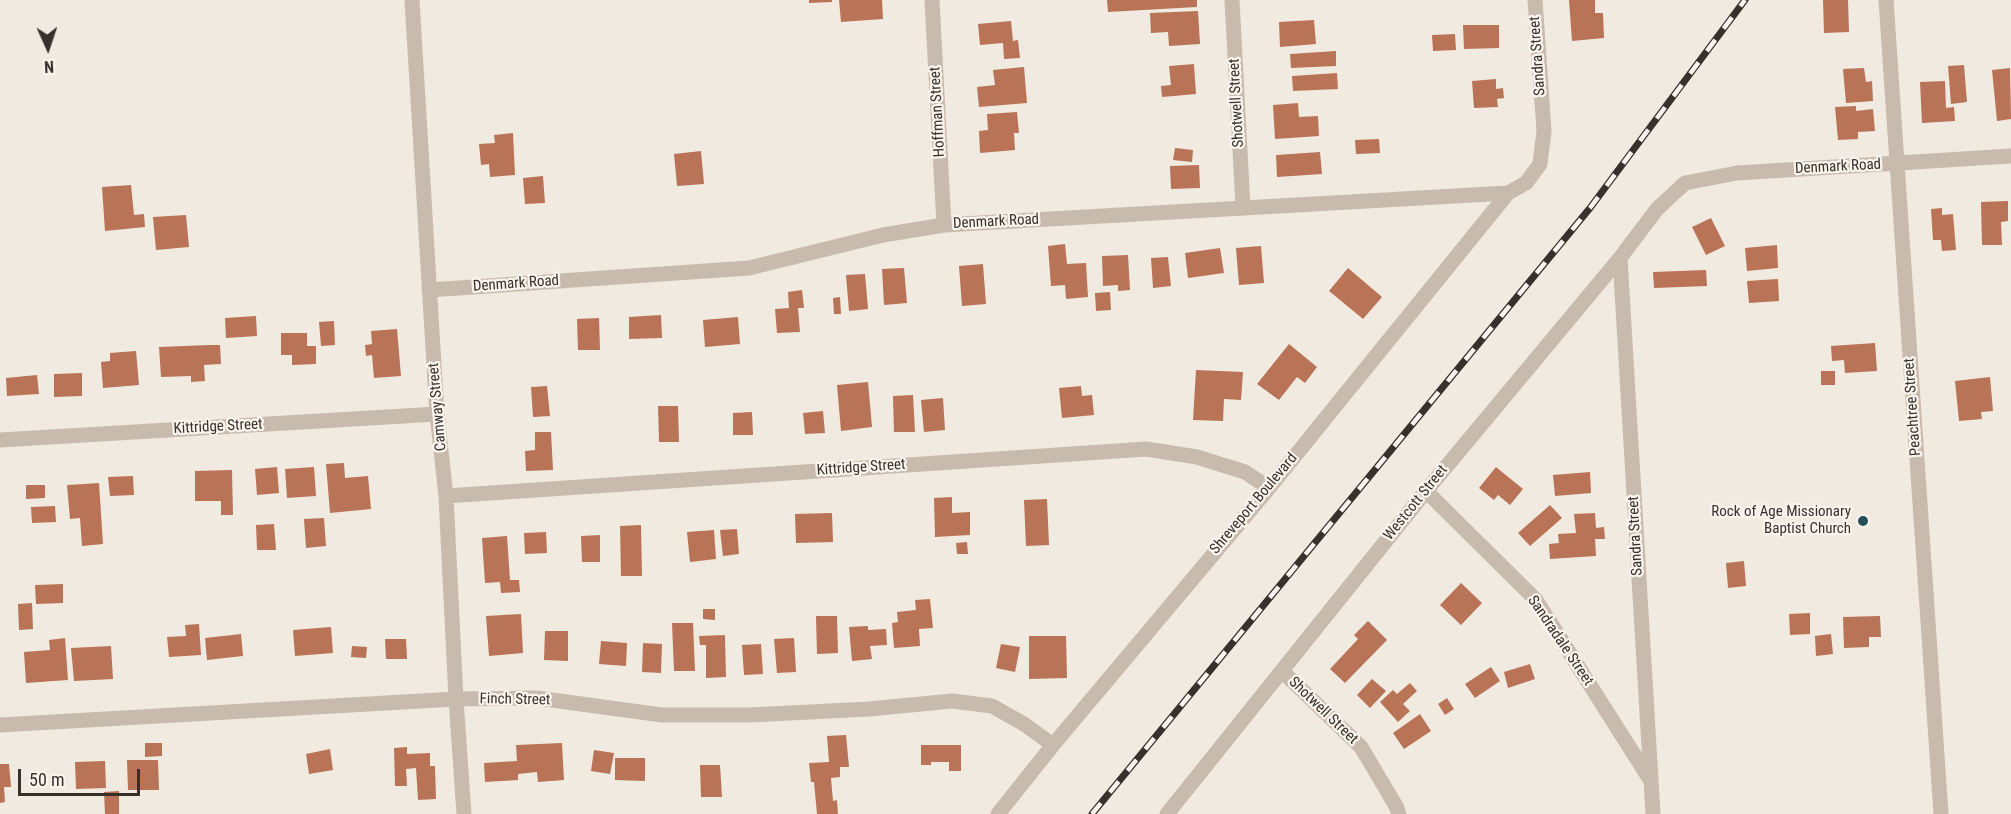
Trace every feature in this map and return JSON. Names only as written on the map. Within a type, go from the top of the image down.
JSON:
[{"type":"street","name":"Camway Street","points":[[412,0],[437,414],[446,496],[464,814]]},
{"type":"street","name":"Hoffman Street","points":[[932,0],[944,225]]},
{"type":"street","name":"Shotwell Street","points":[[1232,0],[1243,207]]},
{"type":"street","name":"Sandra Street","points":[[1508,192],[1526,183],[1540,164],[1544,131],[1535,0]]},
{"type":"street","name":"Peachtree Street","points":[[1886,0],[1941,814]]},
{"type":"street","name":"Denmark Road","points":[[1671,196],[1685,183],[1729,173],[2011,156]]},
{"type":"street","name":"Denmark Road","points":[[429,290],[749,268],[883,235],[944,225],[1508,192]]},
{"type":"street","name":"Shreveport Boulevard","points":[[998,814],[1269,488],[1508,192]]},
{"type":"street","name":"Westcott Street","points":[[1167,814],[1426,491],[1620,258],[1657,209],[1671,196]]},
{"type":"street","name":"Sandra Street","points":[[1620,258],[1653,814]]},
{"type":"street","name":"Kittridge Street","points":[[0,441],[437,414]]},
{"type":"street","name":"Kittridge Street","points":[[446,496],[1146,449],[1206,460],[1245,472],[1269,488]]},
{"type":"street","name":"Sandradale Street","points":[[1426,491],[1536,600],[1650,779]]},
{"type":"street","name":"Shotwell Street","points":[[1282,671],[1361,747],[1399,814]]},
{"type":"street","name":"Finch Street","points":[[0,725],[456,699],[537,698],[662,715],[762,715],[952,701],[992,706],[1024,724],[1053,746]]},
{"type":"building","points":[[809,0],[832,0],[832,2],[809,3]]},
{"type":"building","points":[[839,0],[882,0],[883,19],[841,22]]},
{"type":"building","points":[[1107,0],[1197,0],[1197,7],[1108,12]]},
{"type":"building","points":[[1569,0],[1595,0],[1595,13],[1603,13],[1604,38],[1572,41]]},
{"type":"building","points":[[1823,0],[1848,0],[1849,32],[1824,33]]},
{"type":"building","points":[[1198,11],[1200,44],[1169,46],[1168,32],[1151,33],[1150,13]]},
{"type":"building","points":[[1314,20],[1316,44],[1280,47],[1279,22]]},
{"type":"building","points":[[1011,21],[1013,41],[1018,40],[1020,58],[1004,59],[1003,43],[980,45],[978,24]]},
{"type":"building","points":[[1463,25],[1499,25],[1499,48],[1464,49]]},
{"type":"building","points":[[1455,34],[1456,50],[1433,51],[1432,35]]},
{"type":"building","points":[[1336,51],[1336,66],[1291,68],[1290,54]]},
{"type":"building","points":[[1194,64],[1196,94],[1162,97],[1161,86],[1171,85],[1169,66]]},
{"type":"building","points":[[1964,65],[1967,102],[1951,104],[1948,66]]},
{"type":"building","points":[[1024,67],[1027,103],[979,107],[977,87],[995,85],[993,70]]},
{"type":"building","points":[[1864,68],[1866,82],[1872,81],[1873,101],[1846,103],[1843,69]]},
{"type":"building","points":[[2010,68],[2011,119],[1997,121],[1992,70]]},
{"type":"building","points":[[1337,73],[1338,89],[1293,91],[1292,76]]},
{"type":"building","points":[[1496,79],[1496,89],[1503,88],[1504,98],[1497,99],[1498,107],[1474,108],[1472,81]]},
{"type":"building","points":[[1945,81],[1946,108],[1954,107],[1955,121],[1922,123],[1920,82]]},
{"type":"building","points":[[1298,103],[1299,117],[1318,116],[1319,136],[1275,139],[1273,105]]},
{"type":"building","points":[[1856,106],[1856,111],[1873,109],[1875,131],[1858,132],[1858,139],[1838,140],[1835,107]]},
{"type":"building","points":[[1017,112],[1019,133],[1014,133],[1015,150],[980,153],[979,131],[988,130],[987,114]]},
{"type":"building","points":[[513,133],[515,175],[490,177],[489,164],[481,165],[479,144],[495,143],[494,135]]},
{"type":"building","points":[[1379,139],[1380,153],[1356,154],[1355,140]]},
{"type":"building","points":[[1175,148],[1193,150],[1192,162],[1173,160]]},
{"type":"building","points":[[701,151],[704,184],[677,186],[674,154]]},
{"type":"building","points":[[1320,152],[1322,174],[1277,177],[1276,155]]},
{"type":"building","points":[[1199,165],[1200,188],[1171,189],[1170,166]]},
{"type":"building","points":[[543,176],[545,203],[525,204],[523,178]]},
{"type":"building","points":[[131,185],[134,215],[144,214],[145,227],[105,231],[102,187]]},
{"type":"building","points":[[2008,201],[2008,221],[2001,222],[2002,245],[1982,245],[1981,202]]},
{"type":"building","points":[[1942,208],[1942,215],[1953,214],[1956,250],[1942,251],[1941,240],[1933,240],[1931,209]]},
{"type":"building","points":[[186,215],[189,247],[156,250],[153,217]]},
{"type":"building","points":[[1711,218],[1725,246],[1706,255],[1692,227]]},
{"type":"building","points":[[1065,244],[1067,264],[1086,263],[1088,297],[1066,299],[1065,285],[1051,286],[1048,246]]},
{"type":"building","points":[[1777,245],[1778,268],[1747,271],[1745,248]]},
{"type":"building","points":[[1261,246],[1264,283],[1239,285],[1236,248]]},
{"type":"building","points":[[1220,248],[1224,273],[1188,278],[1185,253]]},
{"type":"building","points":[[1128,255],[1130,290],[1118,291],[1118,285],[1103,286],[1102,256]]},
{"type":"building","points":[[1168,257],[1171,286],[1153,288],[1151,258]]},
{"type":"building","points":[[983,264],[986,304],[962,306],[959,266]]},
{"type":"building","points":[[904,268],[907,303],[884,305],[882,269]]},
{"type":"building","points":[[1348,268],[1382,297],[1363,319],[1329,291]]},
{"type":"building","points":[[1706,270],[1707,286],[1654,288],[1653,272]]},
{"type":"building","points":[[865,274],[868,309],[849,311],[846,275]]},
{"type":"building","points":[[1778,279],[1779,301],[1749,303],[1747,281]]},
{"type":"building","points":[[802,290],[804,308],[798,308],[800,332],[777,333],[775,309],[789,308],[788,292]]},
{"type":"building","points":[[1110,292],[1111,310],[1096,311],[1095,293]]},
{"type":"building","points":[[840,297],[841,314],[834,314],[833,298]]},
{"type":"building","points":[[661,315],[662,338],[629,339],[629,317]]},
{"type":"building","points":[[256,316],[257,336],[226,338],[225,318]]},
{"type":"building","points":[[738,317],[740,344],[705,347],[703,320]]},
{"type":"building","points":[[599,318],[600,350],[578,350],[577,319]]},
{"type":"building","points":[[334,321],[335,345],[321,346],[319,322]]},
{"type":"building","points":[[397,329],[401,376],[374,378],[372,355],[366,356],[365,345],[372,344],[371,331]]},
{"type":"building","points":[[281,333],[307,333],[307,346],[316,346],[316,364],[292,365],[292,355],[281,355]]},
{"type":"building","points":[[1875,343],[1877,371],[1845,373],[1844,360],[1832,361],[1831,346]]},
{"type":"building","points":[[1289,344],[1317,367],[1305,383],[1297,377],[1279,400],[1257,384]]},
{"type":"building","points":[[220,345],[221,364],[204,365],[205,381],[191,382],[191,376],[161,377],[159,347]]},
{"type":"building","points":[[136,351],[139,385],[103,388],[101,362],[110,361],[110,353]]},
{"type":"building","points":[[1196,370],[1243,372],[1241,400],[1224,399],[1223,421],[1193,420]]},
{"type":"building","points":[[1821,371],[1835,371],[1835,385],[1821,385]]},
{"type":"building","points":[[82,373],[82,396],[54,397],[54,374]]},
{"type":"building","points":[[37,375],[39,394],[7,396],[6,378]]},
{"type":"building","points":[[1990,377],[1993,411],[1981,412],[1982,419],[1959,421],[1955,381]]},
{"type":"building","points":[[868,382],[872,427],[841,431],[837,385]]},
{"type":"building","points":[[547,386],[550,416],[533,417],[531,387]]},
{"type":"building","points":[[1081,386],[1082,396],[1092,395],[1094,415],[1062,418],[1059,388]]},
{"type":"building","points":[[913,395],[915,432],[894,432],[893,396]]},
{"type":"building","points":[[943,398],[945,430],[924,432],[921,400]]},
{"type":"building","points":[[658,406],[678,406],[679,442],[659,442]]},
{"type":"building","points":[[823,411],[825,433],[805,434],[803,413]]},
{"type":"building","points":[[752,412],[753,435],[733,435],[733,413]]},
{"type":"building","points":[[535,432],[551,432],[553,470],[526,471],[525,451],[535,450]]},
{"type":"building","points":[[344,463],[345,478],[368,476],[371,509],[330,513],[326,464]]},
{"type":"building","points":[[277,467],[279,493],[257,495],[255,469]]},
{"type":"building","points":[[314,467],[316,496],[287,498],[285,469]]},
{"type":"building","points":[[1496,467],[1523,489],[1510,505],[1498,495],[1494,500],[1479,488]]},
{"type":"building","points":[[232,470],[233,515],[221,515],[221,501],[195,501],[195,471]]},
{"type":"building","points":[[1590,472],[1591,493],[1555,496],[1553,475]]},
{"type":"building","points":[[133,476],[134,495],[110,496],[108,477]]},
{"type":"building","points":[[99,483],[103,544],[82,546],[80,518],[70,519],[67,485]]},
{"type":"building","points":[[26,485],[45,485],[45,498],[26,499]]},
{"type":"building","points":[[952,497],[952,513],[970,512],[970,535],[935,537],[934,498]]},
{"type":"building","points":[[1047,499],[1049,545],[1026,546],[1024,500]]},
{"type":"building","points":[[1550,505],[1562,518],[1530,546],[1518,533]]},
{"type":"building","points":[[55,506],[56,522],[32,523],[31,507]]},
{"type":"building","points":[[832,513],[833,542],[796,543],[795,514]]},
{"type":"building","points":[[1595,513],[1596,528],[1604,527],[1605,539],[1595,539],[1596,556],[1550,559],[1549,544],[1559,543],[1558,534],[1576,533],[1574,514]]},
{"type":"building","points":[[324,518],[326,546],[306,548],[304,519]]},
{"type":"building","points":[[274,524],[276,550],[257,550],[256,525]]},
{"type":"building","points":[[641,525],[642,576],[621,576],[620,526]]},
{"type":"building","points":[[737,529],[739,554],[723,556],[720,530]]},
{"type":"building","points":[[714,530],[716,559],[690,562],[687,532]]},
{"type":"building","points":[[546,532],[547,553],[525,554],[524,533]]},
{"type":"building","points":[[600,535],[600,562],[582,562],[581,536]]},
{"type":"building","points":[[507,536],[510,580],[519,580],[520,592],[501,593],[500,582],[485,583],[482,538]]},
{"type":"building","points":[[967,542],[968,554],[957,554],[956,543]]},
{"type":"building","points":[[1744,561],[1746,586],[1728,588],[1726,563]]},
{"type":"building","points":[[1461,583],[1482,603],[1461,625],[1440,605]]},
{"type":"building","points":[[63,584],[63,603],[36,604],[35,585]]},
{"type":"building","points":[[930,599],[933,628],[919,629],[920,646],[894,648],[892,623],[898,622],[897,612],[916,610],[915,600]]},
{"type":"building","points":[[32,603],[33,629],[19,630],[18,604]]},
{"type":"building","points":[[703,609],[715,609],[715,620],[703,619]]},
{"type":"building","points":[[1810,613],[1810,634],[1790,635],[1789,614]]},
{"type":"building","points":[[521,614],[523,653],[489,656],[486,616]]},
{"type":"building","points":[[816,616],[837,616],[838,653],[817,654]]},
{"type":"building","points":[[1880,616],[1881,637],[1869,637],[1869,647],[1844,648],[1843,617]]},
{"type":"building","points":[[1368,621],[1387,640],[1345,683],[1330,669],[1358,639],[1354,635]]},
{"type":"building","points":[[672,623],[693,623],[695,671],[674,671]]},
{"type":"building","points":[[199,624],[201,655],[169,657],[167,637],[186,636],[185,625]]},
{"type":"building","points":[[868,626],[868,630],[886,629],[887,645],[870,646],[872,659],[852,661],[849,627]]},
{"type":"building","points":[[331,627],[333,653],[295,656],[293,630]]},
{"type":"building","points":[[545,631],[568,631],[568,661],[544,660]]},
{"type":"building","points":[[241,634],[243,656],[207,660],[205,638]]},
{"type":"building","points":[[1831,634],[1833,654],[1816,656],[1815,636]]},
{"type":"building","points":[[725,635],[726,677],[706,678],[706,645],[700,645],[699,636]]},
{"type":"building","points":[[1029,636],[1066,636],[1067,678],[1029,679]]},
{"type":"building","points":[[65,638],[68,680],[26,683],[24,652],[50,650],[49,640]]},
{"type":"building","points":[[794,638],[796,672],[777,673],[774,639]]},
{"type":"building","points":[[385,639],[406,639],[407,659],[386,659]]},
{"type":"building","points":[[601,641],[627,643],[626,666],[599,664]]},
{"type":"building","points":[[643,643],[662,644],[661,673],[642,672]]},
{"type":"building","points":[[761,644],[763,674],[744,675],[742,645]]},
{"type":"building","points":[[1001,644],[1020,647],[1015,672],[996,668]]},
{"type":"building","points":[[111,646],[113,679],[74,681],[71,648]]},
{"type":"building","points":[[352,646],[367,647],[366,658],[351,657]]},
{"type":"building","points":[[1530,664],[1535,679],[1508,688],[1504,672]]},
{"type":"building","points":[[1491,667],[1500,681],[1475,698],[1465,684]]},
{"type":"building","points":[[1372,679],[1386,691],[1370,708],[1357,695]]},
{"type":"building","points":[[1410,683],[1417,691],[1403,704],[1410,711],[1398,722],[1380,702],[1393,690],[1397,694]]},
{"type":"building","points":[[1447,698],[1454,709],[1445,715],[1438,704]]},
{"type":"building","points":[[1420,714],[1431,731],[1404,749],[1393,733]]},
{"type":"building","points":[[846,735],[849,767],[840,767],[840,777],[831,778],[833,801],[837,800],[838,814],[817,814],[814,782],[811,782],[809,763],[829,762],[827,736]]},
{"type":"building","points":[[145,743],[162,743],[162,756],[145,757]]},
{"type":"building","points":[[562,743],[564,780],[538,782],[537,772],[518,774],[518,780],[485,782],[484,763],[517,761],[516,745]]},
{"type":"building","points":[[921,745],[961,745],[961,771],[949,771],[949,762],[931,762],[931,765],[921,765]]},
{"type":"building","points":[[407,747],[407,754],[430,753],[430,766],[435,766],[436,799],[418,800],[416,768],[406,769],[407,786],[395,786],[394,748]]},
{"type":"building","points":[[330,749],[333,770],[309,774],[306,754]]},
{"type":"building","points":[[594,750],[614,753],[610,774],[591,771]]},
{"type":"building","points":[[615,758],[645,758],[645,781],[615,780]]},
{"type":"building","points":[[127,760],[158,760],[159,790],[128,790]]},
{"type":"building","points":[[105,761],[106,788],[76,789],[75,762]]},
{"type":"building","points":[[0,764],[9,764],[11,787],[4,787],[5,802],[0,803]]},
{"type":"building","points":[[700,765],[720,765],[722,797],[701,797]]},
{"type":"building","points":[[119,791],[119,814],[105,814],[104,792]]},
{"type":"railway","points":[[1092,814],[1590,208],[1745,0]]},
{"type":"place","name":"Rock of Age Missionary Baptist Church","points":[[1863,521]]}]
